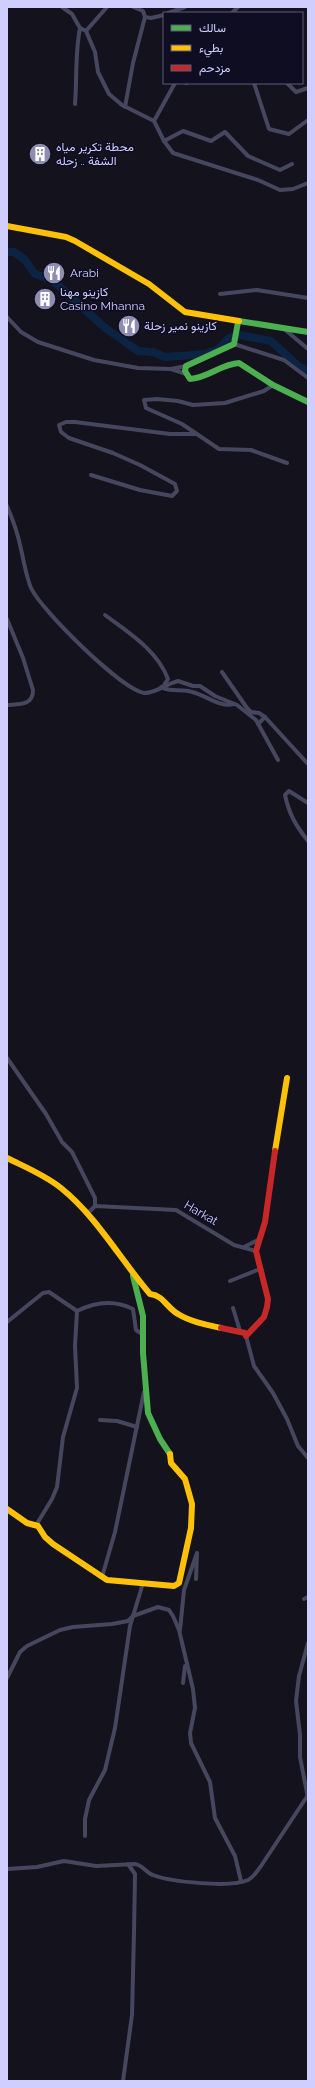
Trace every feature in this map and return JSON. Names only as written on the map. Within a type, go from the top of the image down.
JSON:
[{"type":"street","points":[[62,7],[72,14],[80,28],[86,31],[95,52],[98,72],[102,83],[109,94],[125,107],[154,121],[164,141],[173,153],[258,180],[280,190],[293,189],[308,182]]},
{"type":"street","points":[[86,31],[107,7]]},
{"type":"street","points":[[125,107],[128,85],[145,16],[143,11],[133,7]]},
{"type":"street","points":[[171,12],[185,7]]},
{"type":"street","points":[[145,16],[151,18],[163,14]]},
{"type":"street","points":[[75,104],[77,38],[80,28]]},
{"type":"street","points":[[154,121],[174,84]]},
{"type":"street","points":[[254,84],[267,126],[270,130],[289,134],[308,120]]},
{"type":"street","points":[[288,84],[296,92],[308,88]]},
{"type":"street","points":[[164,141],[183,130],[211,141],[225,132],[241,150],[257,161],[280,170],[292,164]]},
{"type":"street","points":[[7,226],[75,241],[149,284],[185,312],[238,322],[308,332]]},
{"type":"street","points":[[220,294],[257,290],[308,298]]},
{"type":"street","points":[[7,318],[21,332],[38,342],[94,360],[138,368],[171,369],[186,366],[235,342],[284,360],[308,378]]},
{"type":"street","points":[[235,342],[238,322]]},
{"type":"street","points":[[282,328],[308,349]]},
{"type":"street","points":[[186,366],[184,370],[190,379],[197,378],[220,367],[239,363],[273,385],[308,402]]},
{"type":"street","points":[[171,369],[186,374]]},
{"type":"street","points":[[273,385],[264,391],[225,403],[193,405],[157,398],[144,400],[146,408],[182,424],[219,449],[251,450],[287,463]]},
{"type":"street","points":[[91,475],[148,492],[172,496],[177,491],[175,484],[140,465],[68,438],[61,432],[59,425],[66,422],[75,422],[170,434],[195,434]]},
{"type":"street","points":[[7,506],[14,523],[30,586],[37,599],[50,615],[107,670],[132,687],[145,693],[178,680],[193,686],[200,686],[215,696],[234,704],[256,720],[278,760]]},
{"type":"street","points":[[105,615],[140,641],[164,668],[168,679],[162,686]]},
{"type":"street","points":[[7,619],[24,658],[33,690],[33,695],[29,702],[24,704],[7,704]]},
{"type":"street","points":[[222,672],[247,708],[251,712],[259,712],[265,717],[308,764]]},
{"type":"street","points":[[162,686],[172,691],[192,691],[227,706],[234,704]]},
{"type":"street","points":[[258,724],[265,717]]},
{"type":"street","points":[[308,803],[289,791],[285,795],[288,811],[308,841]]},
{"type":"street","points":[[7,1058],[46,1114],[62,1142],[72,1152],[95,1198],[95,1206],[87,1214]]},
{"type":"street","points":[[246,1336],[264,1317],[267,1307],[268,1299],[256,1251],[265,1222],[287,1078]]},
{"type":"street","points":[[7,1158],[56,1184],[87,1214],[105,1235],[150,1294],[155,1293],[178,1315],[245,1333],[254,1366],[267,1383],[287,1419],[298,1446],[308,1458]]},
{"type":"street","name":"Harkat","points":[[95,1206],[176,1210],[234,1245],[256,1251]]},
{"type":"street","points":[[244,1247],[260,1239]]},
{"type":"street","points":[[230,1282],[260,1269]]},
{"type":"street","points":[[78,1311],[74,1353],[76,1388],[63,1437],[57,1487],[38,1522],[38,1526],[45,1537],[53,1544],[102,1577],[118,1582],[174,1586],[179,1583],[189,1541],[193,1509],[190,1495],[184,1480],[171,1463],[171,1455],[158,1435],[148,1413],[142,1334],[143,1316],[133,1273]]},
{"type":"street","points":[[7,1322],[43,1293],[49,1292],[78,1311]]},
{"type":"street","points":[[78,1311],[101,1303],[125,1306],[133,1310],[135,1327],[142,1334]]},
{"type":"street","points":[[233,1308],[240,1332]]},
{"type":"street","points":[[102,1577],[115,1532],[145,1386]]},
{"type":"street","points":[[100,1420],[117,1421],[137,1427]]},
{"type":"street","points":[[7,1509],[27,1524],[38,1526]]},
{"type":"street","points":[[179,1632],[184,1590],[197,1553],[196,1579]]},
{"type":"street","points":[[85,1836],[85,1819],[89,1800],[104,1770],[115,1728],[133,1616],[143,1583]]},
{"type":"street","points":[[7,1678],[20,1652],[26,1646],[67,1628],[128,1621],[133,1616],[155,1608],[164,1608],[174,1616],[195,1702],[190,1733],[191,1743],[210,1782],[215,1818],[235,1856],[241,1881]]},
{"type":"street","points":[[7,1869],[37,1867],[64,1861],[96,1866],[138,1864],[150,1874],[168,1879],[199,1883],[241,1881],[250,1879],[261,1866],[308,1797],[300,1757],[300,1735],[296,1702],[299,1676],[308,1643]]},
{"type":"street","points":[[183,1683],[184,1659]]},
{"type":"street","points":[[123,2081],[132,2015],[133,1994],[135,1875],[128,1864]]},
{"type":"waterway","points":[[7,252],[14,252],[24,259],[35,274],[50,279],[104,327],[138,351],[153,352],[165,357],[206,354],[219,349],[229,338],[240,335],[271,341],[298,366],[308,371]]},
{"type":"traffic: fast","points":[[239,321],[308,332]]},
{"type":"traffic: fast","points":[[238,322],[234,344],[186,366],[185,371],[190,379],[197,378],[226,366],[239,363],[273,385],[308,402]]},
{"type":"traffic: fast","points":[[133,1276],[143,1316],[143,1353],[148,1413],[160,1439],[170,1454]]},
{"type":"traffic: slow","points":[[7,226],[66,237],[149,284],[185,312],[239,321]]},
{"type":"traffic: slow","points":[[275,1151],[287,1078]]},
{"type":"traffic: slow","points":[[7,1158],[48,1179],[74,1199],[97,1225],[150,1294],[162,1299],[174,1311],[183,1317],[199,1323],[221,1328]]},
{"type":"traffic: slow","points":[[7,1509],[27,1523],[38,1526],[45,1537],[53,1544],[107,1580],[174,1586],[179,1583],[191,1528],[192,1504],[185,1479],[171,1463],[170,1454]]},
{"type":"traffic: jam","points":[[221,1328],[245,1333],[246,1336],[264,1317],[268,1299],[256,1251],[265,1222],[275,1151]]},
{"type":"place","name":"محطة تكرير مياه الشفة .. زحله","points":[[40,154]]},
{"type":"place","name":"Arabi","points":[[54,273]]},
{"type":"place","name":"كازينو مهنا Casino Mhanna","points":[[45,299]]},
{"type":"place","name":"كازينو نمير زحلة","points":[[129,326]]}]
